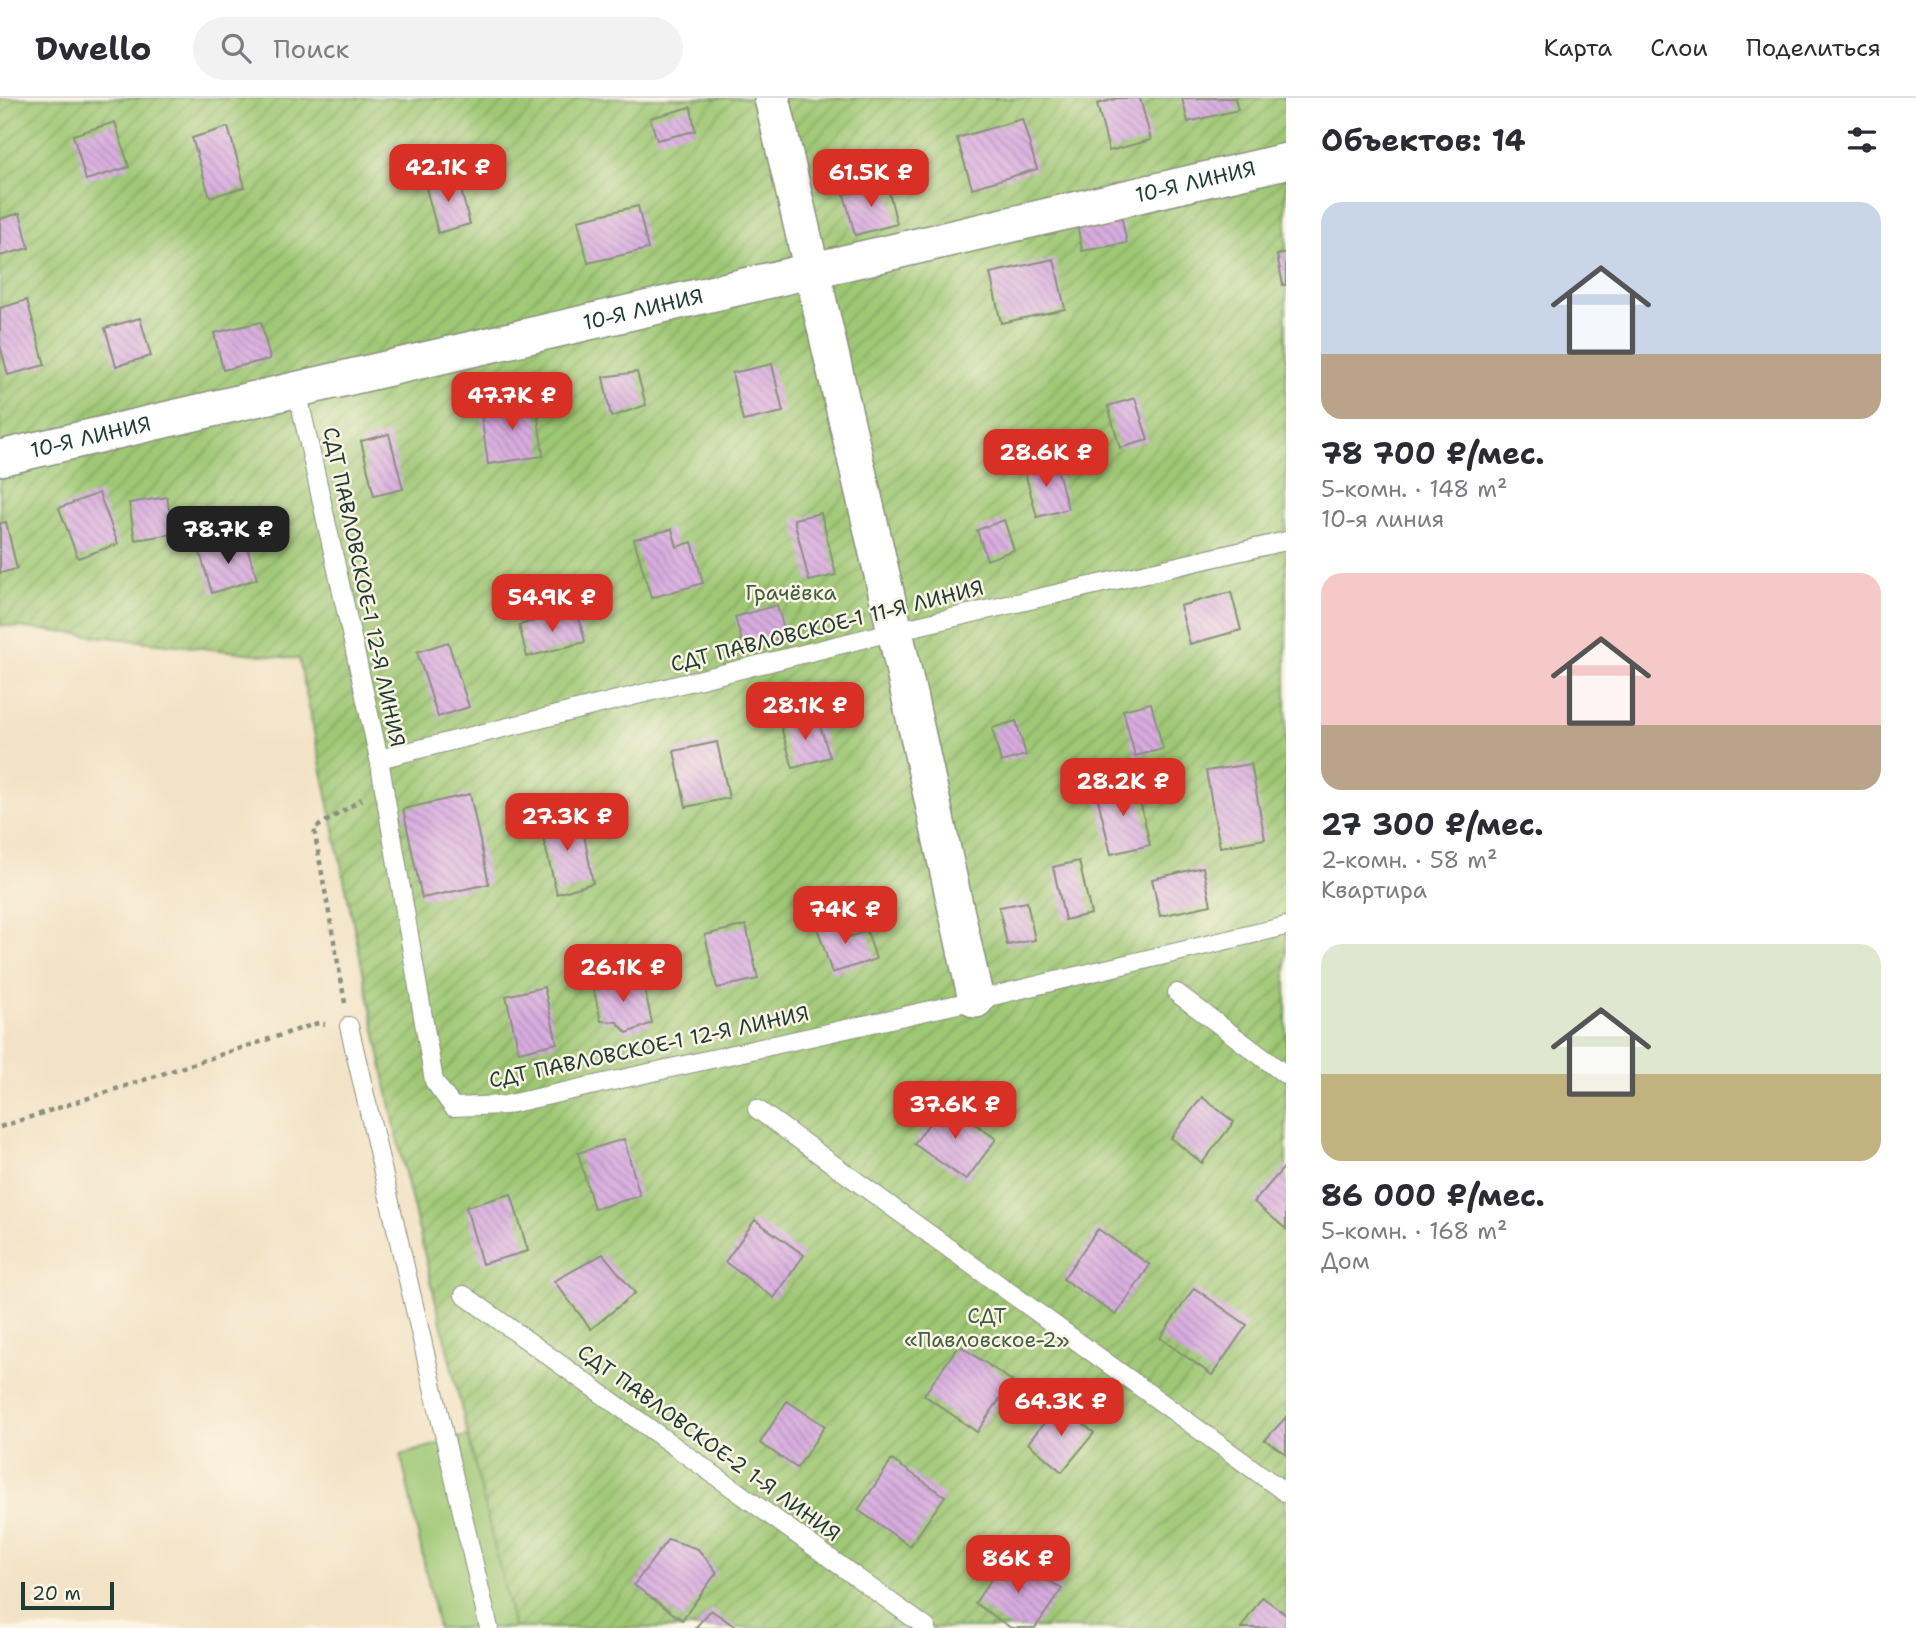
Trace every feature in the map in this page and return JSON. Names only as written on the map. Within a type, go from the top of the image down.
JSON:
[{"type":"street","points":[[772,98],[895,631],[976,1000]]},
{"type":"street","name":"10-Я ЛИНИЯ","points":[[0,458],[1286,161]]},
{"type":"lane","name":"СДТ ПАВЛОВСКОЕ-1 12-Я ЛИНИЯ","points":[[297,390],[379,759],[434,1082],[453,1107],[505,1105],[976,1000],[1286,926]]},
{"type":"lane","name":"СДТ ПАВЛОВСКОЕ-1 11-Я ЛИНИЯ","points":[[379,759],[895,631],[1286,541]]},
{"type":"lane","points":[[1177,993],[1286,1075]]},
{"type":"lane","points":[[349,1026],[489,1628]]},
{"type":"lane","points":[[757,1109],[1286,1493]]},
{"type":"lane","name":"СДТ ПАВЛОВСКОЕ-2 1-Я ЛИНИЯ","points":[[464,1295],[928,1628]]},
{"type":"path","points":[[0,1128],[318,1023],[349,1026],[314,829],[384,786]]},
{"type":"green space","name":"Грачёвка","points":[[0,98],[1286,98],[1286,1628],[514,1628],[400,1152],[299,659],[0,625]]},
{"type":"green space","points":[[516,1421],[566,1628],[438,1628],[401,1455]]},
{"type":"building","points":[[1118,98],[1140,98],[1151,140],[1109,151],[1097,104]]},
{"type":"building","points":[[1182,98],[1235,98],[1238,110],[1188,122]]},
{"type":"building","points":[[691,107],[695,131],[657,140],[650,118]]},
{"type":"building","points":[[1022,119],[1037,169],[972,188],[957,138]]},
{"type":"building","points":[[115,122],[129,167],[86,180],[73,135]]},
{"type":"building","points":[[228,127],[245,187],[210,197],[192,138]]},
{"type":"building","points":[[457,175],[470,224],[438,233],[425,184]]},
{"type":"building","points":[[887,184],[897,224],[855,235],[844,194]]},
{"type":"building","points":[[638,206],[648,249],[588,263],[578,220]]},
{"type":"building","points":[[20,213],[29,248],[0,256],[0,219]]},
{"type":"building","points":[[1121,215],[1127,243],[1082,251],[1077,223]]},
{"type":"building","points":[[1286,253],[1286,285],[1283,285],[1277,255]]},
{"type":"building","points":[[1054,259],[1065,309],[1001,323],[990,273]]},
{"type":"building","points":[[27,300],[45,365],[8,375],[0,345],[0,308]]},
{"type":"building","points":[[140,318],[151,356],[116,366],[105,328]]},
{"type":"building","points":[[261,322],[270,359],[223,370],[214,333]]},
{"type":"building","points":[[772,364],[783,412],[743,421],[732,373]]},
{"type":"building","points":[[637,372],[646,405],[611,417],[603,377]]},
{"type":"building","points":[[1135,398],[1148,440],[1120,448],[1108,406]]},
{"type":"building","points":[[536,400],[543,456],[488,464],[480,408]]},
{"type":"building","points":[[389,434],[403,489],[374,496],[361,441]]},
{"type":"building","points":[[1055,460],[1068,509],[1037,517],[1024,469]]},
{"type":"building","points":[[99,493],[118,544],[78,558],[59,508]]},
{"type":"building","points":[[167,497],[173,534],[135,540],[129,503]]},
{"type":"building","points":[[821,513],[836,575],[809,581],[794,519]]},
{"type":"building","points":[[1004,520],[1014,550],[987,560],[977,530]]},
{"type":"building","points":[[6,522],[17,569],[0,573],[0,523]]},
{"type":"building","points":[[672,529],[677,547],[692,542],[703,583],[651,598],[634,539]]},
{"type":"building","points":[[244,538],[257,579],[212,593],[200,553]]},
{"type":"building","points":[[1231,592],[1241,630],[1190,644],[1180,606]]},
{"type":"building","points":[[777,605],[786,636],[744,648],[735,617]]},
{"type":"building","points":[[577,610],[585,642],[527,657],[519,625]]},
{"type":"building","points":[[448,642],[469,707],[438,717],[417,652]]},
{"type":"building","points":[[1151,703],[1163,749],[1135,756],[1123,710]]},
{"type":"building","points":[[817,716],[830,757],[793,768],[781,727]]},
{"type":"building","points":[[1016,721],[1026,755],[1001,762],[992,728]]},
{"type":"building","points":[[717,742],[729,798],[686,807],[674,751]]},
{"type":"building","points":[[1251,764],[1265,839],[1220,847],[1206,771]]},
{"type":"building","points":[[1136,782],[1150,845],[1111,854],[1096,791]]},
{"type":"building","points":[[470,794],[489,884],[422,898],[403,809]]},
{"type":"building","points":[[580,813],[593,883],[557,894],[540,825]]},
{"type":"building","points":[[1079,861],[1091,914],[1065,920],[1053,867]]},
{"type":"building","points":[[1203,867],[1211,905],[1160,916],[1152,879]]},
{"type":"building","points":[[1027,902],[1035,940],[1007,945],[999,907]]},
{"type":"building","points":[[843,918],[849,937],[867,931],[876,959],[832,973],[817,927]]},
{"type":"building","points":[[746,925],[758,979],[717,988],[705,935]]},
{"type":"building","points":[[642,977],[652,1023],[627,1033],[617,1022],[601,1021],[591,978],[621,985]]},
{"type":"building","points":[[544,987],[557,1043],[519,1052],[506,996]]},
{"type":"building","points":[[1202,1097],[1234,1122],[1202,1163],[1171,1138]]},
{"type":"building","points":[[945,1102],[996,1139],[966,1180],[914,1144]]},
{"type":"building","points":[[624,1139],[640,1196],[594,1209],[578,1153]]},
{"type":"building","points":[[1286,1165],[1286,1229],[1254,1202]]},
{"type":"building","points":[[511,1194],[528,1251],[482,1264],[466,1207]]},
{"type":"building","points":[[755,1220],[804,1255],[774,1298],[725,1262]]},
{"type":"building","points":[[1098,1229],[1150,1265],[1116,1315],[1063,1279]]},
{"type":"building","points":[[603,1254],[635,1293],[591,1329],[554,1281]]},
{"type":"building","points":[[1194,1288],[1247,1325],[1212,1375],[1160,1338]]},
{"type":"building","points":[[959,1345],[1012,1381],[977,1432],[924,1395]]},
{"type":"building","points":[[787,1401],[825,1426],[797,1468],[760,1443]]},
{"type":"building","points":[[1059,1404],[1094,1433],[1062,1472],[1028,1443]]},
{"type":"building","points":[[1286,1417],[1286,1454],[1265,1440]]},
{"type":"building","points":[[892,1460],[945,1496],[910,1546],[858,1510]]},
{"type":"building","points":[[668,1539],[698,1549],[717,1572],[682,1620],[634,1585]]},
{"type":"building","points":[[1009,1553],[1062,1589],[1035,1628],[1011,1628],[975,1603]]},
{"type":"building","points":[[1262,1597],[1286,1614],[1286,1628],[1241,1628]]},
{"type":"building","points":[[711,1610],[737,1628],[695,1628]]},
{"type":"park label","name":"СДТ «Павловское-2»","points":[[987,1328]]}]
